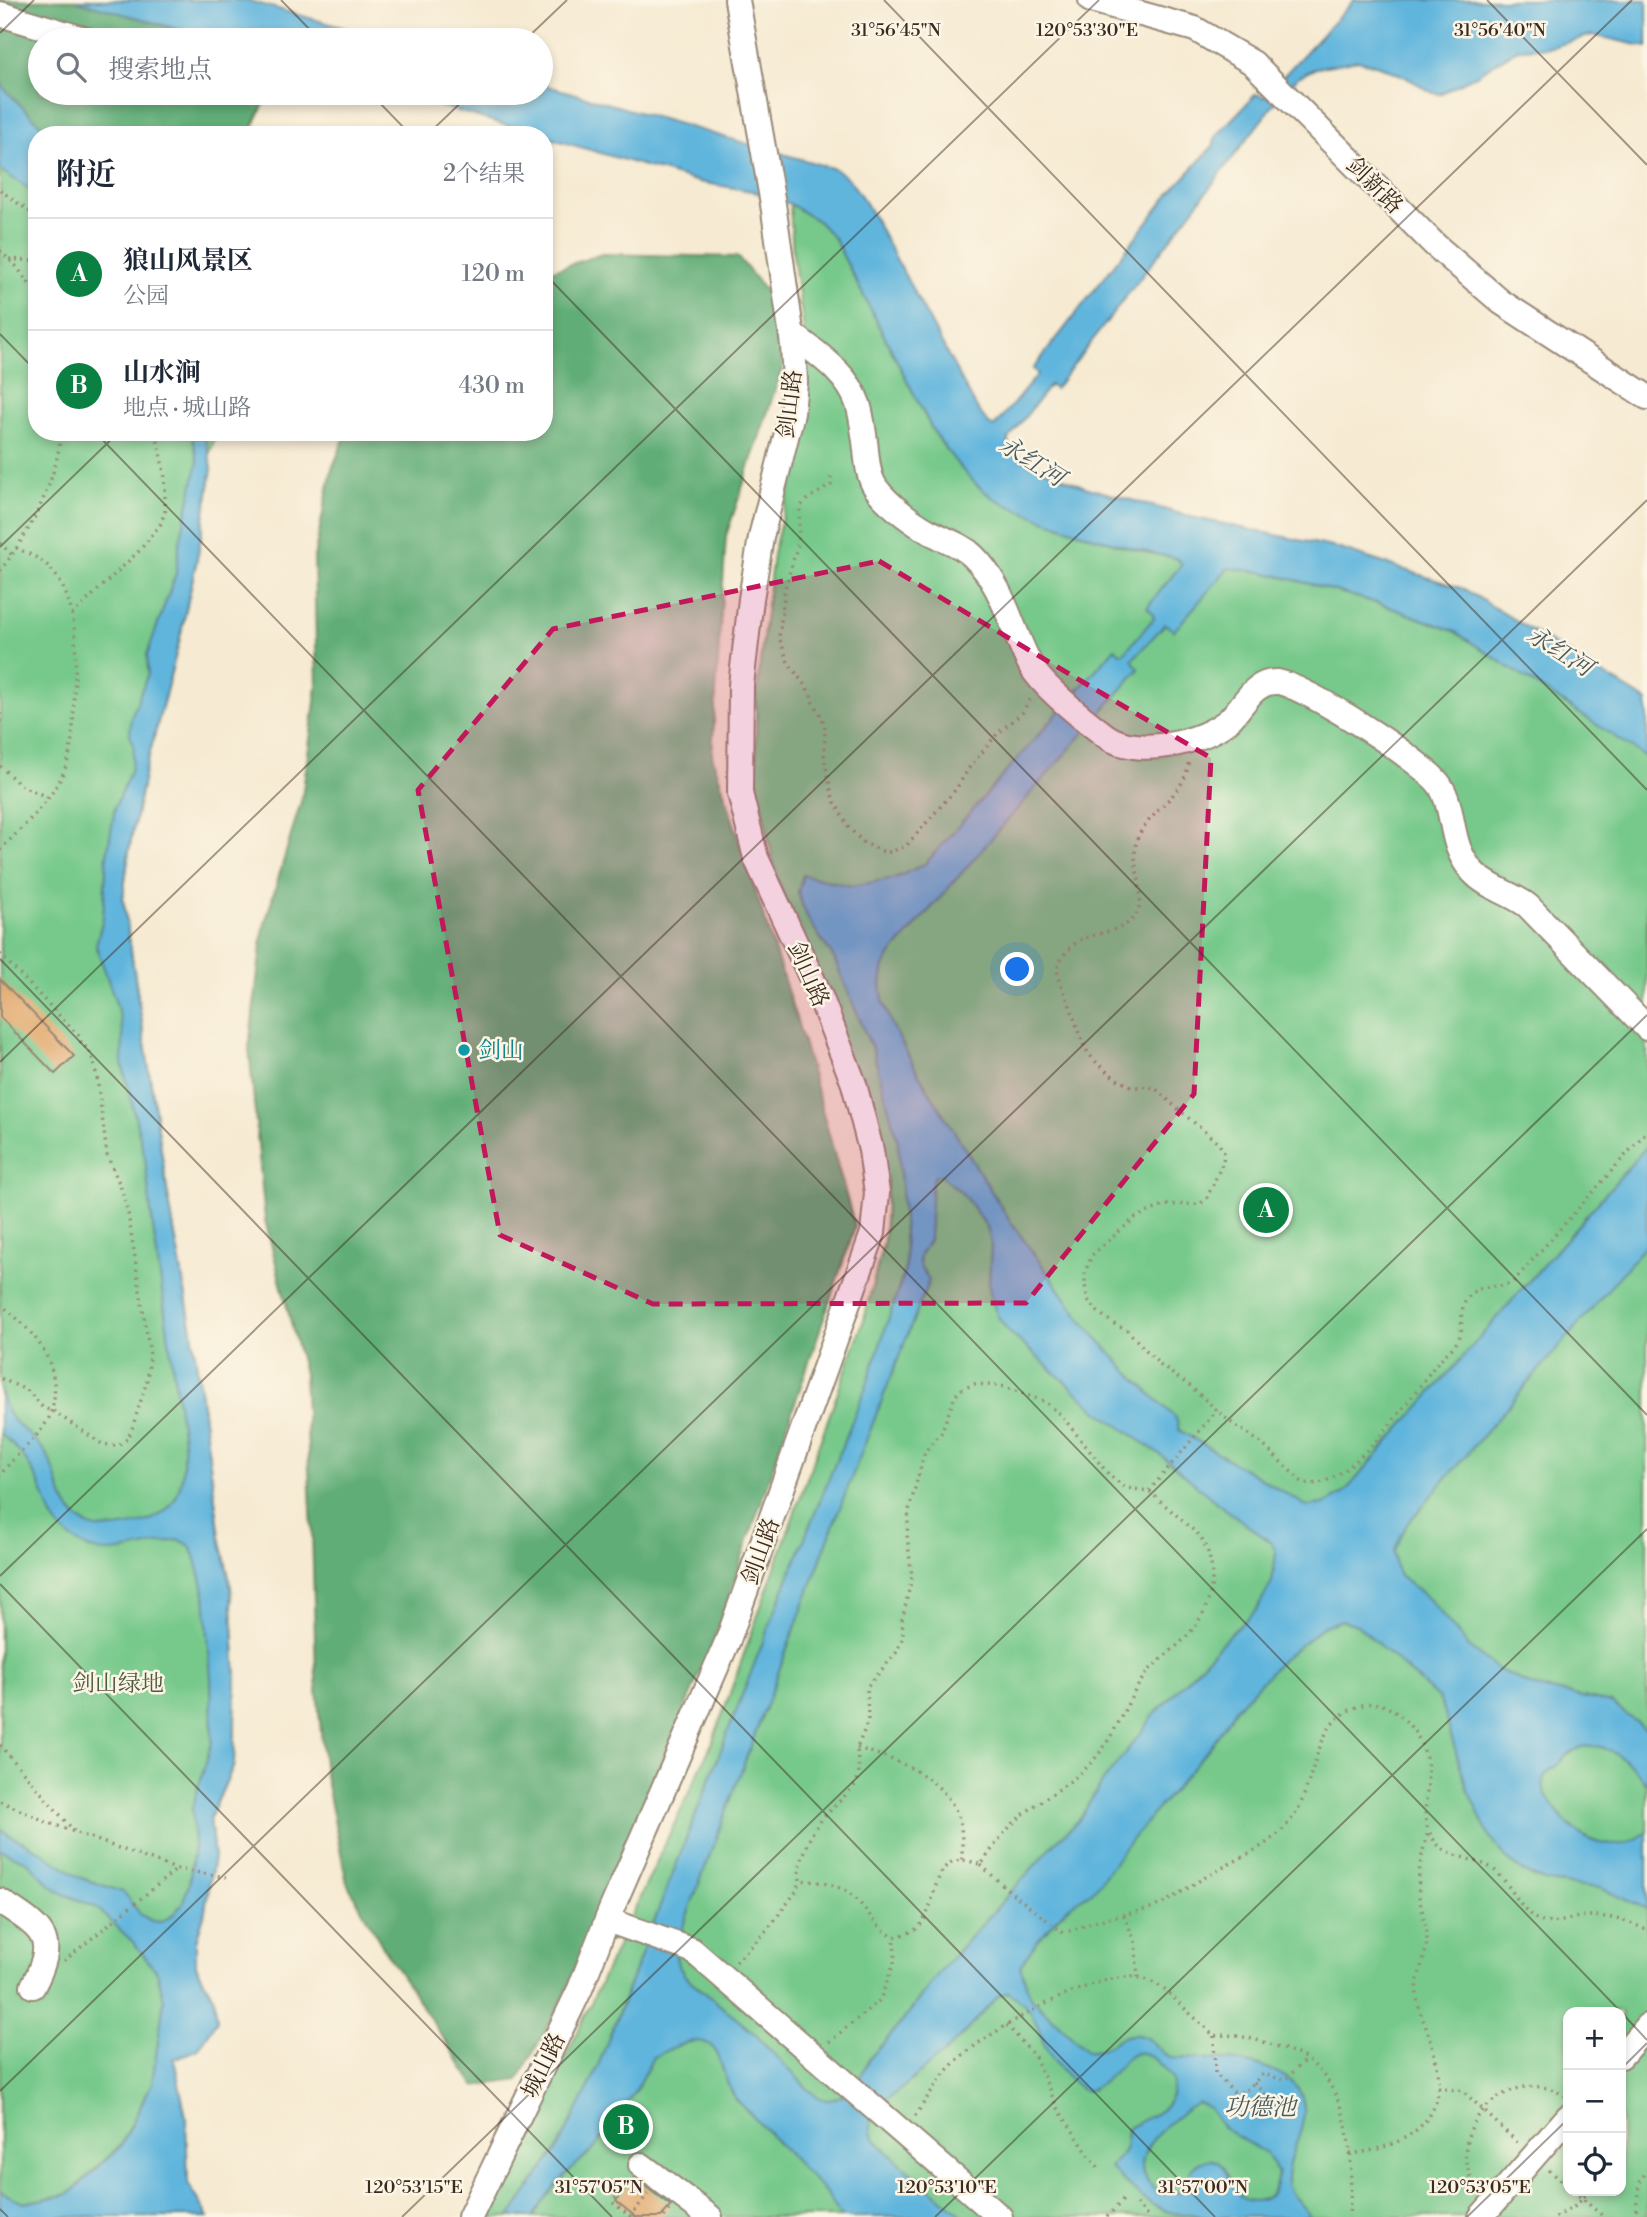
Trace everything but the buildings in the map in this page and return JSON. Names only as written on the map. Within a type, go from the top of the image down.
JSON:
[{"type":"street","name":"剑山路","points":[[609,1915],[729,1640],[873,1233],[877,1193],[871,1150],[854,1084],[820,996],[756,858],[740,793],[742,673],[761,537],[792,413],[795,382],[792,334],[773,204],[737,0]]},
{"type":"street","name":"剑新路","points":[[1091,0],[1195,29],[1253,63],[1435,245],[1501,302],[1647,397]]},
{"type":"street","points":[[4,16],[45,28]]},
{"type":"street","points":[[792,334],[840,374],[854,393],[859,406],[871,479],[877,490],[923,528],[971,553],[990,574],[1032,668],[1107,737],[1137,747],[1160,747],[1183,741],[1212,731],[1228,720],[1256,688],[1267,682],[1282,683],[1337,710],[1378,735],[1426,771],[1441,786],[1454,838],[1471,871],[1482,881],[1513,895],[1528,906],[1647,1028]]},
{"type":"street","points":[[0,1900],[36,1927],[45,1939],[46,1959],[33,1986]]},
{"type":"street","points":[[609,1915],[634,1929],[692,1950],[1000,2217]]},
{"type":"street","name":"城山路","points":[[470,2217],[580,1989],[609,1915]]},
{"type":"street","points":[[1626,2050],[1647,2026]]},
{"type":"street","points":[[1486,2211],[1563,2123]]},
{"type":"street","points":[[650,2172],[710,2217]]},
{"type":"path","points":[[0,190],[28,210]]},
{"type":"path","points":[[0,251],[28,283]]},
{"type":"path","points":[[9,259],[28,260]]},
{"type":"path","points":[[0,571],[34,519],[56,465],[60,441]]},
{"type":"path","points":[[72,615],[139,551],[160,525],[165,512],[166,488],[158,441]]},
{"type":"path","points":[[831,477],[831,485],[809,498],[800,507],[796,556],[785,588],[779,637],[788,662],[811,694],[812,701],[822,717],[827,779],[840,816],[863,842],[881,852],[890,852],[906,846],[956,789],[969,768],[998,733],[1051,688]]},
{"type":"path","points":[[0,543],[12,555]]},
{"type":"path","points":[[0,850],[49,797],[65,770],[72,739],[76,662],[72,615],[64,592],[49,568],[16,548]]},
{"type":"path","points":[[0,713],[0,725]]},
{"type":"path","points":[[1183,741],[1189,761],[1188,771],[1180,785],[1138,836],[1134,863],[1140,899],[1138,913],[1127,924],[1081,939],[1061,958],[1057,971],[1059,984],[1069,1002],[1087,1052],[1125,1085],[1154,1088],[1219,1144],[1224,1153],[1223,1162],[1207,1198],[1199,1204],[1166,1205],[1136,1217],[1093,1255],[1085,1272],[1084,1286],[1088,1300],[1098,1312],[1127,1330],[1161,1366],[1261,1443],[1302,1482],[1308,1485],[1324,1481],[1345,1469],[1367,1450],[1387,1429],[1438,1362],[1457,1343],[1461,1332],[1462,1307],[1467,1297],[1481,1287],[1505,1287],[1513,1282],[1647,1131]]},
{"type":"path","points":[[0,766],[20,785],[47,797]]},
{"type":"path","points":[[0,954],[80,1037],[91,1053],[97,1077],[107,1155],[122,1190],[128,1213],[150,1355],[147,1381],[131,1432],[127,1439],[111,1447],[90,1438],[43,1408],[28,1391],[0,1378]]},
{"type":"path","points":[[0,1304],[25,1325],[46,1354],[54,1378],[51,1411],[46,1423],[0,1476]]},
{"type":"path","points":[[723,1976],[767,1930],[795,1893],[800,1880],[799,1867],[811,1835],[822,1819],[856,1784],[859,1774],[857,1748],[868,1721],[867,1687],[896,1653],[903,1637],[902,1620],[912,1577],[907,1535],[909,1510],[924,1455],[941,1433],[955,1396],[962,1389],[975,1384],[1001,1386],[1044,1401],[1061,1415],[1109,1475],[1126,1488],[1149,1491],[1200,1536],[1205,1544],[1213,1578],[1203,1617],[1185,1639],[1143,1679],[1111,1739],[1089,1765],[1018,1818],[981,1865]]},
{"type":"path","points":[[1149,1491],[1217,1410]]},
{"type":"path","points":[[894,1937],[916,1929],[925,1917],[941,1872],[948,1865],[962,1860],[981,1865],[1007,1889],[1062,1931],[1073,1931],[1094,1921],[1161,1904],[1250,1854],[1286,1826],[1297,1810],[1325,1736],[1333,1723],[1346,1711],[1362,1705],[1379,1704],[1401,1714],[1417,1736],[1428,1760],[1425,1819],[1435,1843],[1445,1851],[1493,1869],[1508,1883],[1529,1914],[1537,1921],[1548,1923],[1586,1916],[1609,1917],[1647,1930]]},
{"type":"path","points":[[0,1745],[75,1832]]},
{"type":"path","points":[[857,1748],[894,1758],[913,1768],[947,1798],[958,1816],[962,1835],[962,1860]]},
{"type":"path","points":[[0,1801],[177,1869],[226,1877]]},
{"type":"path","points":[[1350,2154],[1384,2149],[1410,2135],[1432,2109],[1438,2096],[1431,2040],[1416,1993],[1427,1939],[1419,1897],[1420,1860],[1429,1831]]},
{"type":"path","points":[[62,1963],[177,1869]]},
{"type":"path","points":[[800,1880],[825,1883],[853,1895],[872,1920],[894,1937],[895,1959],[880,2000],[814,2054]]},
{"type":"path","points":[[1124,1915],[1135,1942],[1138,1977]]},
{"type":"path","points":[[898,2127],[945,2073],[982,2040],[1079,1988],[1100,1980],[1138,1977],[1164,1990],[1214,2036],[1215,2073],[1233,2092],[1244,2092],[1263,2074],[1285,2080],[1306,2059]]},
{"type":"path","points":[[1007,2025],[1035,2057],[1057,2107],[1099,2168]]},
{"type":"path","points":[[1214,2036],[1229,2034],[1292,2052],[1306,2059],[1328,2081],[1343,2114],[1350,2154],[1349,2217]]},
{"type":"path","points":[[1254,2083],[1267,2096]]},
{"type":"path","points":[[1438,2087],[1463,2091],[1563,2182]]},
{"type":"path","points":[[1486,2211],[1468,2170],[1466,2149],[1471,2128],[1482,2109],[1498,2096],[1518,2088],[1540,2087],[1563,2095]]},
{"type":"path","points":[[1635,2217],[1639,2184],[1647,2170]]},
{"type":"path","points":[[650,2172],[630,2217],[612,2202],[650,2172]]},
{"type":"path","points":[[1579,2196],[1604,2217]]},
{"type":"path","points":[[1555,2217],[1575,2206],[1582,2198]]},
{"type":"path","points":[[1107,2217],[1124,2199]]},
{"type":"path","points":[[1136,2204],[1148,2217]]},
{"type":"highlighted area","points":[[879,561],[1211,758],[1194,1094],[1026,1303],[653,1304],[500,1235],[418,790],[553,629]]},
{"type":"green space","name":"剑山绿地","points":[[0,0],[75,0],[173,28],[28,28],[28,105],[263,105],[253,126],[28,126],[28,441],[214,441],[209,455],[212,468],[199,549],[179,642],[145,771],[129,850],[123,898],[168,1196],[192,1331],[220,1537],[231,1587],[236,1680],[234,1764],[210,1818],[214,1857],[204,1915],[196,1941],[196,1966],[214,1999],[217,2020],[198,2049],[174,2058],[152,2083],[121,2145],[69,2194],[23,2203],[0,2217]]},
{"type":"green space","points":[[8,0],[75,0],[173,28],[28,28],[28,105],[263,105],[253,126],[42,126],[4,89],[0,80],[0,22]]},
{"type":"green space","points":[[790,204],[819,222],[834,238],[932,429],[971,479],[992,497],[1022,511],[1122,546],[1307,583],[1384,605],[1454,631],[1647,757],[1647,2217],[488,2217],[514,2168],[712,1743],[864,1319],[884,1240],[887,1180],[776,875],[756,780],[756,697],[773,554],[801,442],[808,356],[793,256]]},
{"type":"green space","name":"剑山","points":[[602,254],[738,257],[770,297],[783,366],[726,536],[712,755],[798,1024],[855,1227],[713,1643],[605,1892],[565,1995],[518,2080],[475,2086],[384,1949],[347,1883],[325,1775],[316,1679],[304,1374],[265,1220],[249,1048],[263,930],[302,798],[317,687],[314,557],[332,469],[343,441],[553,441],[553,270]]},
{"type":"water","points":[[75,0],[246,0],[345,28],[173,28]]},
{"type":"water","points":[[1354,0],[1647,0],[1647,47],[1592,35],[1552,47],[1518,49],[1440,94],[1382,67],[1358,60],[1316,68],[1298,77],[1274,104],[1055,389],[1050,385],[1009,438],[1009,444],[1020,459],[1085,487],[1195,518],[1337,548],[1464,589],[1647,701],[1647,758],[1454,631],[1384,605],[1307,583],[1262,572],[1228,568],[1174,631],[1165,624],[1132,660],[1139,669],[892,953],[884,966],[881,983],[883,1001],[892,1025],[919,1075],[1010,1221],[1084,1323],[1126,1370],[1176,1418],[1179,1430],[1307,1506],[1324,1504],[1344,1493],[1647,1146],[1647,1244],[1407,1524],[1394,1551],[1395,1565],[1400,1575],[1430,1600],[1469,1647],[1499,1670],[1535,1687],[1611,1703],[1647,1730],[1647,1784],[1616,1754],[1596,1746],[1585,1746],[1575,1750],[1548,1772],[1543,1784],[1558,1813],[1588,1838],[1610,1845],[1622,1844],[1647,1832],[1647,1909],[1600,1888],[1547,1882],[1526,1874],[1506,1858],[1489,1836],[1468,1791],[1440,1700],[1357,1625],[1342,1620],[1324,1626],[1282,1660],[1236,1708],[1211,1746],[1124,1848],[1093,1891],[1072,1904],[1057,1918],[1020,1966],[1031,1998],[1087,2051],[1102,2049],[1128,2035],[1136,2035],[1148,2039],[1170,2058],[1253,2064],[1290,2080],[1301,2095],[1304,2114],[1289,2164],[1287,2182],[1290,2192],[1310,2217],[1202,2217],[1169,2212],[1145,2199],[1110,2168],[1124,2150],[1127,2129],[1165,2107],[1172,2092],[1173,2080],[1158,2062],[1146,2054],[1136,2053],[1099,2084],[1085,2091],[1071,2080],[1050,2055],[1027,2006],[1008,1992],[999,1995],[947,2050],[887,2099],[876,2112],[871,2125],[872,2134],[887,2151],[964,2217],[841,2217],[827,2194],[736,2099],[714,2048],[698,2041],[680,2045],[653,2057],[638,2087],[595,2148],[571,2169],[533,2217],[510,2217],[559,2146],[592,2081],[771,1621],[866,1387],[906,1266],[898,1142],[873,1051],[834,958],[808,919],[801,902],[798,892],[803,875],[852,886],[895,878],[925,864],[1115,648],[1124,653],[1154,618],[1147,607],[1182,564],[1176,558],[1108,542],[1016,509],[975,483],[932,429],[834,238],[819,222],[790,204],[752,191],[699,182],[553,139],[553,126],[508,126],[437,105],[553,105],[553,87],[835,169],[848,178],[866,203],[976,407],[994,427],[1038,374],[1033,369],[1170,193],[1214,145],[1215,137],[1256,94],[1264,97]],"holes":[[[941,1175],[962,1193],[987,1227],[991,1243],[991,1298],[998,1317],[1008,1331],[1099,1412],[1161,1455],[1217,1503],[1272,1543],[1276,1553],[1272,1582],[1256,1610],[1156,1713],[1101,1784],[1078,1821],[941,1970],[902,2022],[869,2059],[859,2080],[844,2095],[826,2100],[808,2089],[754,2033],[686,1977],[676,1956],[681,1932],[844,1497],[929,1280],[919,1264],[920,1255],[929,1240],[932,1181],[935,1176]],[[1198,2103],[1208,2107],[1223,2128],[1266,2154],[1278,2174],[1274,2189],[1267,2197],[1254,2201],[1240,2197],[1224,2169],[1215,2160],[1209,2159],[1192,2168],[1180,2192],[1160,2194],[1144,2176],[1142,2162],[1145,2152],[1160,2132]]]},
{"type":"water","points":[[0,80],[4,89],[42,126],[28,126],[28,188],[0,170]]},
{"type":"water","points":[[193,441],[206,441],[212,468],[199,549],[179,642],[145,771],[129,850],[123,898],[168,1196],[192,1331],[220,1537],[231,1587],[236,1680],[234,1764],[210,1818],[214,1857],[204,1915],[196,1941],[196,1966],[214,1999],[217,2020],[198,2049],[174,2059],[186,2117],[188,2183],[209,2217],[0,2217],[0,2191],[23,2203],[69,2194],[121,2146],[152,2083],[164,2000],[157,1972],[134,1943],[96,1907],[64,1894],[49,1884],[27,1861],[0,1850],[0,1830],[39,1850],[81,1878],[123,1892],[141,1915],[161,1922],[173,1915],[182,1904],[189,1885],[194,1846],[192,1808],[212,1742],[205,1594],[195,1556],[189,1545],[180,1540],[105,1552],[78,1543],[56,1523],[31,1469],[0,1433],[0,1388],[12,1418],[45,1452],[66,1505],[81,1521],[96,1528],[122,1527],[155,1518],[174,1500],[179,1488],[183,1440],[145,1158],[122,1063],[123,1035],[119,1012],[96,945],[103,918],[107,855],[115,807],[131,770],[134,746],[130,735],[131,718],[148,674],[147,655],[176,573],[179,546],[198,461]]},
{"type":"place","name":"剑山","points":[[464,1050]]},
{"type":"place","name":"狼山风景区","points":[[1266,1210]]},
{"type":"place","name":"山水涧","points":[[626,2127]]},
{"type":"water label","name":"永红河","points":[[1032,461]]},
{"type":"water label","name":"永红河","points":[[1560,651]]},
{"type":"water label","name":"功德池","points":[[1260,2107]]}]
